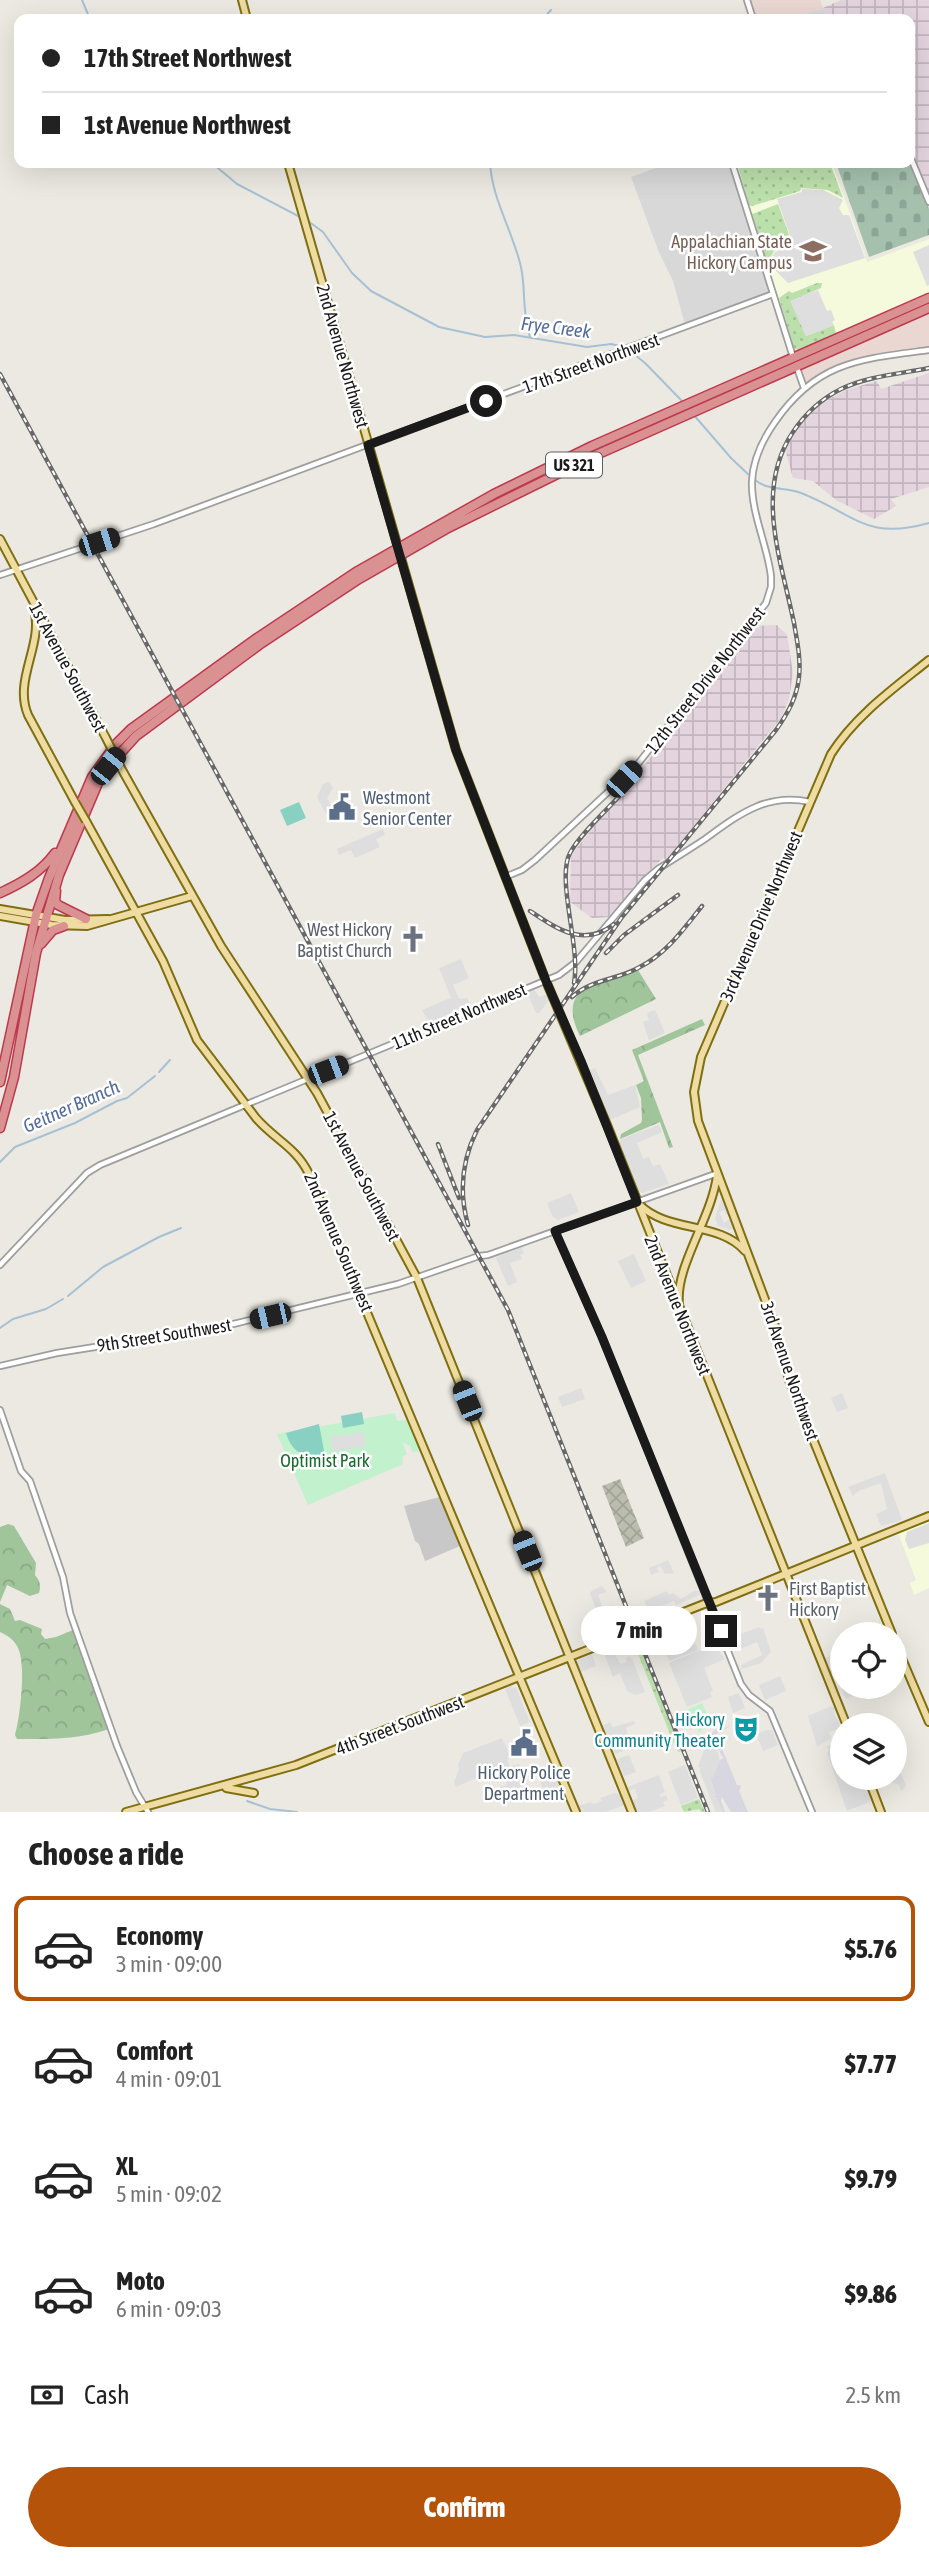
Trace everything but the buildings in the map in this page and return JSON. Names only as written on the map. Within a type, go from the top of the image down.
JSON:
[{"type":"highway","name":"US 321","points":[[0,1082],[40,919],[63,842],[92,777],[131,729],[257,638],[398,551],[546,478],[929,298]]},
{"type":"highway","name":"US 321","points":[[795,363],[929,308]]},
{"type":"highway","name":"US 321","points":[[0,1128],[14,1077],[40,919],[98,783],[108,766],[136,736],[259,645],[398,551]]},
{"type":"highway","points":[[0,892],[19,884],[38,871],[63,842]]},
{"type":"highway","points":[[59,875],[55,901],[62,908],[86,919]]},
{"type":"highway","points":[[36,953],[48,934],[64,926]]},
{"type":"main road","name":"2nd Avenue Northwest","points":[[289,168],[456,750],[546,981],[581,1061],[842,1713]]},
{"type":"main road","name":"1st Avenue Southwest","points":[[0,539],[192,896],[226,955],[308,1078],[417,1278],[632,1812]]},
{"type":"main road","name":"2nd Avenue Southwest","points":[[28,593],[37,629],[23,687],[24,707],[163,961],[197,1040],[265,1129],[291,1147],[303,1162],[361,1294],[576,1812]]},
{"type":"main road","name":"3rd Avenue Drive Northwest","points":[[695,1105],[694,1083],[701,1057],[831,754],[846,731],[874,704],[929,660]]},
{"type":"main road","points":[[0,909],[64,926],[97,924],[192,896]]},
{"type":"main road","points":[[0,916],[65,920],[108,919]]},
{"type":"main road","name":"3rd Avenue Northwest","points":[[695,1105],[698,1121],[775,1326],[786,1372],[887,1622]]},
{"type":"main road","points":[[680,1309],[680,1278],[713,1200],[718,1173]]},
{"type":"main road","points":[[637,1202],[659,1218],[734,1241],[750,1259]]},
{"type":"main road","name":"4th Street Southwest","points":[[126,1812],[146,1809],[296,1765],[929,1516]]},
{"type":"main road","points":[[907,1670],[929,1722]]},
{"type":"main road","points":[[210,1789],[233,1788],[254,1793]]},
{"type":"main road","points":[[873,1790],[881,1812]]},
{"type":"street","points":[[735,168],[804,388]]},
{"type":"street","points":[[915,168],[929,202]]},
{"type":"street","name":"17th Street Northwest","points":[[0,575],[368,445],[773,295]]},
{"type":"street","name":"12th Street Drive Northwest","points":[[505,877],[530,865],[637,765],[765,603],[771,587],[771,576],[754,503],[753,473],[758,452],[766,436],[804,388],[831,370],[845,365],[929,350]]},
{"type":"street","name":"11th Street Northwest","points":[[0,1265],[92,1169],[561,974],[576,961],[649,877],[755,806],[777,800],[810,802]]},
{"type":"street","name":"9th Street Southwest","points":[[0,1366],[71,1350],[211,1329],[361,1294],[488,1255],[718,1173]]},
{"type":"street","points":[[565,1254],[561,1235],[567,1227]]},
{"type":"street","points":[[555,1231],[602,1337],[744,1688],[770,1711],[812,1812]]},
{"type":"street","points":[[0,1410],[22,1471],[30,1481],[40,1507],[63,1577],[70,1613],[117,1746],[146,1809]]},
{"type":"shaded area","points":[[747,0],[820,0],[823,8],[806,14],[752,14]]},
{"type":"shaded area","points":[[841,0],[929,0],[929,202],[915,168],[915,14],[825,14],[823,8]]},
{"type":"shaded area","points":[[823,8],[825,14],[806,14]]},
{"type":"shaded area","points":[[656,168],[734,168],[773,294],[686,328],[673,281],[658,250],[631,177]]},
{"type":"shaded area","name":"Appalachian State Hickory Campus","points":[[737,168],[834,168],[867,262],[929,239],[929,296],[800,351],[794,348]]},
{"type":"shaded area","points":[[802,189],[823,190],[843,200],[839,208],[843,215],[849,215],[865,258],[788,283],[772,267],[770,259],[775,252],[793,244],[777,199],[802,192]]},
{"type":"shaded area","points":[[929,245],[929,285],[927,286],[913,252]]},
{"type":"shaded area","points":[[818,290],[827,311],[831,310],[834,325],[806,336],[790,301]]},
{"type":"shaded area","points":[[929,308],[929,350],[852,363],[804,388],[796,367]]},
{"type":"shaded area","points":[[929,373],[929,487],[891,499],[896,506],[874,519],[836,500],[813,481],[793,478],[785,449],[797,427],[822,403],[846,390],[877,381],[881,389]]},
{"type":"shaded area","points":[[777,625],[787,635],[793,673],[789,699],[781,718],[666,860],[663,858],[642,878],[609,917],[592,918],[570,902],[571,855],[650,758],[751,626]]},
{"type":"shaded area","points":[[329,782],[333,788],[327,798],[335,812],[326,814],[317,797],[323,784]]},
{"type":"shaded area","points":[[299,802],[306,818],[287,826],[280,810]]},
{"type":"shaded area","points":[[383,829],[385,835],[376,839],[380,847],[355,858],[351,850],[339,855],[337,849]]},
{"type":"shaded area","points":[[461,959],[469,978],[453,985],[459,999],[467,998],[470,1004],[433,1021],[428,1020],[422,1010],[450,998],[452,1000],[439,968]]},
{"type":"shaded area","points":[[534,989],[539,997],[548,994],[550,999],[539,1013],[536,1013],[527,992]]},
{"type":"shaded area","points":[[655,1010],[665,1033],[649,1040],[643,1022],[649,1020],[647,1013]]},
{"type":"shaded area","points":[[595,1068],[608,1095],[635,1085],[640,1107],[610,1120],[589,1070]]},
{"type":"shaded area","points":[[659,1125],[662,1132],[637,1143],[643,1159],[649,1157],[653,1166],[660,1164],[669,1184],[642,1193],[638,1191],[619,1143],[621,1139]]},
{"type":"shaded area","points":[[571,1193],[579,1212],[558,1220],[553,1217],[547,1203]]},
{"type":"shaded area","points":[[724,1199],[730,1213],[726,1215],[724,1210],[719,1212],[724,1223],[732,1217],[735,1228],[730,1230],[718,1226],[715,1218],[721,1200]]},
{"type":"shaded area","points":[[521,1247],[524,1253],[520,1255],[522,1259],[510,1263],[517,1282],[508,1286],[496,1258]]},
{"type":"shaded area","points":[[634,1254],[646,1281],[631,1288],[618,1261]]},
{"type":"shaded area","points":[[581,1388],[585,1399],[562,1407],[558,1397]]},
{"type":"shaded area","points":[[842,1393],[848,1408],[837,1412],[831,1398]]},
{"type":"shaded area","points":[[362,1412],[364,1424],[343,1428],[341,1416]]},
{"type":"shaded area","points":[[319,1424],[325,1456],[312,1457],[300,1453],[288,1440],[286,1433]]},
{"type":"shaded area","points":[[363,1432],[366,1446],[333,1452],[330,1435]]},
{"type":"shaded area","points":[[885,1473],[902,1520],[881,1526],[876,1514],[887,1509],[881,1483],[858,1491],[853,1496],[848,1487]]},
{"type":"shaded area","points":[[620,1479],[644,1538],[626,1547],[602,1486]]},
{"type":"shaded area","points":[[440,1497],[460,1546],[425,1561],[419,1544],[415,1541],[404,1506]]},
{"type":"shaded area","points":[[929,1520],[929,1588],[914,1595],[910,1583],[916,1580],[898,1533]]},
{"type":"shaded area","points":[[929,1523],[929,1543],[909,1549],[905,1540],[907,1532]]},
{"type":"shaded area","points":[[668,1560],[674,1573],[665,1574],[660,1566],[657,1568],[659,1572],[651,1575],[649,1568]]},
{"type":"shaded area","points":[[602,1586],[607,1592],[598,1595],[602,1606],[604,1608],[612,1605],[614,1608],[598,1613],[590,1594]]},
{"type":"shaded area","points":[[667,1591],[669,1595],[673,1593],[681,1599],[694,1591],[699,1591],[700,1595],[676,1605],[674,1601],[649,1611],[644,1601]]},
{"type":"shaded area","points":[[613,1614],[618,1627],[598,1635],[593,1621]]},
{"type":"shaded area","points":[[759,1627],[763,1628],[771,1652],[761,1663],[742,1669],[741,1665],[762,1655],[757,1642],[735,1651],[730,1638]]},
{"type":"shaded area","points":[[691,1633],[698,1650],[669,1661],[663,1643]]},
{"type":"shaded area","points":[[715,1644],[725,1659],[704,1668],[713,1691],[710,1692],[712,1697],[687,1707],[669,1663]]},
{"type":"shaded area","points":[[615,1647],[613,1652],[621,1664],[627,1662],[626,1658],[629,1656],[632,1659],[645,1692],[635,1695],[627,1691],[620,1673],[623,1671],[613,1677],[604,1649]]},
{"type":"shaded area","points":[[592,1654],[596,1666],[581,1672],[576,1661]]},
{"type":"shaded area","points":[[830,1656],[830,1674],[824,1658]]},
{"type":"shaded area","points":[[780,1676],[786,1691],[765,1700],[759,1685]]},
{"type":"shaded area","points":[[516,1687],[530,1722],[520,1726],[505,1689]]},
{"type":"shaded area","points":[[739,1693],[745,1708],[733,1713],[728,1697]]},
{"type":"shaded area","points":[[831,1706],[835,1708],[834,1713],[830,1713],[830,1739],[817,1747],[808,1716]]},
{"type":"shaded area","points":[[634,1721],[635,1724],[626,1728],[629,1738],[626,1739],[627,1743],[621,1745],[623,1751],[615,1754],[602,1726],[610,1722],[613,1727]]},
{"type":"shaded area","points":[[732,1725],[716,1734],[737,1785],[741,1787],[739,1791],[748,1812],[731,1812],[722,1797],[723,1812],[714,1797],[716,1795],[710,1778],[713,1777],[720,1760],[724,1758],[715,1738],[711,1741],[708,1737],[716,1729],[717,1731]]},
{"type":"shaded area","points":[[772,1730],[778,1745],[763,1751],[756,1734]]},
{"type":"shaded area","points":[[502,1738],[511,1757],[507,1760],[510,1767],[519,1764],[527,1784],[503,1794],[500,1787],[507,1784],[505,1779],[497,1782],[492,1771],[456,1787],[454,1782],[463,1753]]},
{"type":"shaded area","points":[[711,1741],[715,1744],[720,1760],[713,1777],[708,1779],[716,1795],[714,1799],[718,1799],[723,1812],[716,1812],[698,1767],[705,1747]]},
{"type":"shaded area","points":[[629,1755],[636,1772],[624,1776],[617,1759]]},
{"type":"shaded area","points":[[685,1765],[698,1798],[681,1805],[668,1772]]},
{"type":"shaded area","points":[[555,1767],[562,1787],[545,1794],[537,1773]]},
{"type":"shaded area","points":[[659,1775],[665,1792],[659,1795],[666,1795],[668,1800],[663,1802],[665,1806],[649,1812],[637,1812],[632,1801],[638,1798],[635,1789],[628,1791],[628,1787]]},
{"type":"shaded area","points":[[840,1790],[868,1790],[872,1801],[847,1811]]},
{"type":"shaded area","points":[[615,1793],[621,1795],[625,1805],[605,1812],[581,1812],[578,1806],[590,1802],[594,1804],[602,1801],[600,1798]]},
{"type":"green space","points":[[738,168],[832,168],[843,198],[828,190],[801,188],[800,191],[749,205]]},
{"type":"green space","points":[[838,168],[913,168],[929,209],[929,235],[869,257]]},
{"type":"green space","points":[[778,204],[792,243],[774,251],[769,260],[765,257],[752,214]]},
{"type":"green space","points":[[822,283],[821,288],[791,301],[806,336],[834,325],[836,335],[800,351],[794,348],[779,298],[789,291],[792,293]]},
{"type":"green space","points":[[638,970],[656,999],[580,1036],[574,1019],[573,1005],[577,996],[597,984]]},
{"type":"green space","points":[[702,1019],[705,1025],[638,1055],[673,1147],[669,1148],[660,1122],[620,1139],[621,1134],[642,1120],[641,1098],[636,1085],[644,1081],[632,1050]]},
{"type":"green space","name":"Optimist Park","points":[[395,1413],[397,1421],[410,1419],[422,1451],[412,1452],[410,1446],[402,1442],[407,1454],[402,1457],[403,1464],[308,1505],[277,1434]]},
{"type":"green space","points":[[8,1524],[14,1526],[36,1563],[35,1575],[40,1588],[39,1593],[30,1596],[7,1585],[0,1602],[0,1527]]},
{"type":"green space","points":[[0,1604],[10,1609],[15,1621],[20,1620],[42,1629],[41,1634],[45,1639],[73,1630],[109,1729],[75,1737],[17,1739],[15,1735],[19,1716],[22,1664],[15,1644],[0,1632]]},
{"type":"green space","points":[[636,1636],[682,1750],[679,1752],[632,1639]]},
{"type":"green space","points":[[702,1703],[711,1724],[699,1732],[688,1709]]},
{"type":"green space","points":[[699,1799],[705,1812],[699,1809],[684,1812],[681,1806]]},
{"type":"waterway","name":"Frye Creek","points":[[82,0],[88,14]]},
{"type":"waterway","points":[[547,14],[551,10]]},
{"type":"waterway","name":"Frye Creek","points":[[218,168],[237,184],[300,217]]},
{"type":"waterway","points":[[491,168],[495,190],[521,267],[530,337]]},
{"type":"waterway","name":"Frye Creek","points":[[308,221],[323,232],[352,273],[371,291],[439,327],[485,337],[514,335],[587,347],[611,344],[625,347]]},
{"type":"waterway","name":"Frye Creek","points":[[629,350],[683,402]]},
{"type":"waterway","name":"Frye Creek","points":[[693,414],[750,476]]},
{"type":"waterway","name":"Frye Creek","points":[[755,480],[766,486],[801,493],[875,527],[908,528],[929,523]]},
{"type":"waterway","name":"Geitner Branch","points":[[159,1072],[170,1060]]},
{"type":"waterway","name":"Geitner Branch","points":[[0,1162],[15,1147],[127,1098],[155,1076]]},
{"type":"waterway","points":[[68,1296],[103,1267],[181,1228]]},
{"type":"waterway","points":[[0,1328],[13,1319],[46,1309],[63,1299]]},
{"type":"waterway","points":[[247,1801],[270,1809],[297,1812]]},
{"type":"railway","points":[[468,1225],[463,1201],[463,1177],[477,1130],[622,917],[776,730],[794,698],[799,677],[798,650],[774,526],[775,477],[781,454],[803,419],[827,397],[873,378],[929,368]]},
{"type":"railway","points":[[0,374],[508,1310],[708,1812]]},
{"type":"railway","points":[[574,983],[566,865],[570,853],[581,838],[624,791]]},
{"type":"railway","points":[[606,953],[624,935],[678,895]]},
{"type":"railway","points":[[572,997],[596,983],[630,972],[657,956],[702,906]]},
{"type":"railway","points":[[530,911],[550,924],[581,935],[592,935],[614,924]]},
{"type":"railway","points":[[438,1144],[459,1198]]},
{"type":"place","name":"Appalachian State Hickory Campus","points":[[813,251]]},
{"type":"place","name":"Westmont Senior Center","points":[[342,807]]},
{"type":"place","name":"West Hickory Baptist Church","points":[[413,939]]},
{"type":"place","name":"First Baptist Hickory","points":[[768,1598]]},
{"type":"place","name":"Hickory Community Theater","points":[[746,1729]]},
{"type":"place","name":"Hickory Police Department","points":[[524,1743]]},
{"type":"route","points":[[486,401],[368,445],[456,750],[546,981],[637,1202],[555,1231],[602,1337],[721,1631]]}]
